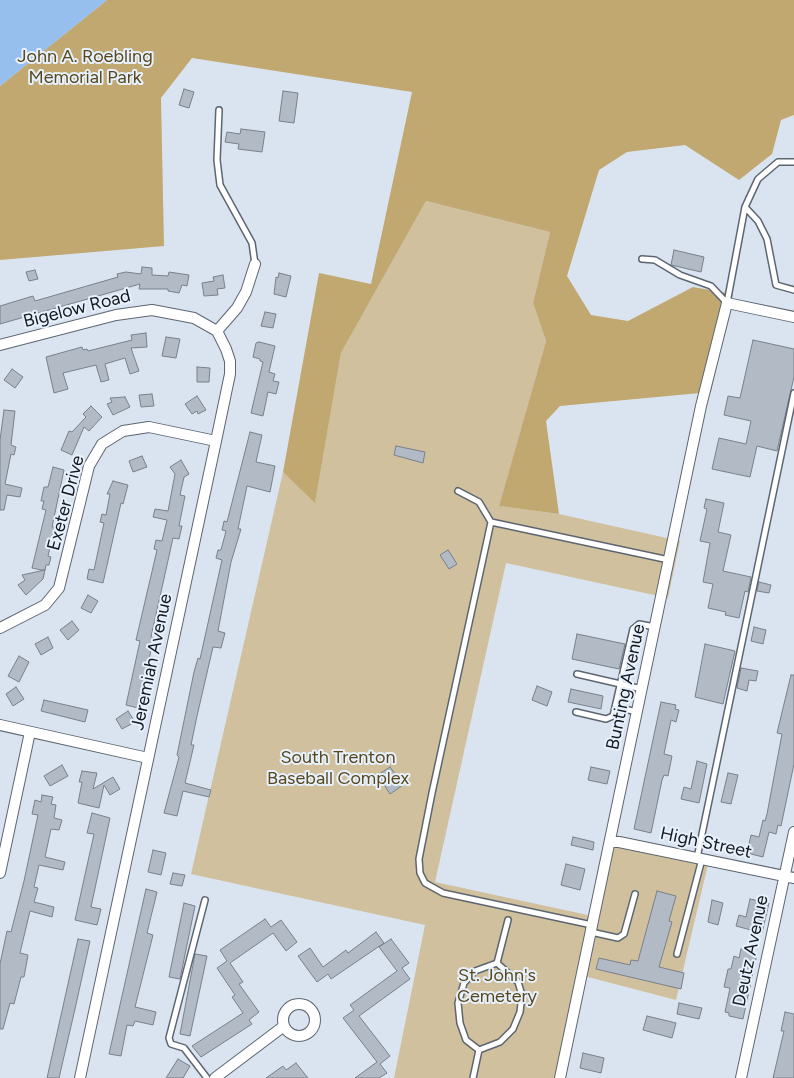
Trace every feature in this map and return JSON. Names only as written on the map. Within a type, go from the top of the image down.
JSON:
[{"type":"street","points":[[217,331],[237,308],[246,292],[255,264]]},
{"type":"street","points":[[727,303],[794,317]]},
{"type":"street","name":"Bunting Avenue","points":[[560,1078],[701,406],[727,303]]},
{"type":"street","name":"Bigelow Road","points":[[0,345],[134,310],[182,314],[204,322],[217,331]]},
{"type":"street","name":"Jeremiah Avenue","points":[[80,1078],[230,374],[226,349],[217,331]]},
{"type":"street","name":"Exeter Drive","points":[[0,628],[45,605],[59,588],[89,466],[102,444],[123,431],[149,426],[216,441]]},
{"type":"street","points":[[0,725],[148,758]]},
{"type":"street","points":[[0,873],[30,732]]},
{"type":"street","name":"Deutz Avenue","points":[[741,1078],[789,877],[794,832]]},
{"type":"street","name":"High Street","points":[[610,842],[619,842],[789,877]]},
{"type":"street","points":[[215,1078],[284,1026]]},
{"type":"lane","points":[[219,110],[217,160],[220,185],[252,243],[255,264]]},
{"type":"lane","points":[[727,303],[745,207],[758,179],[778,162],[794,162]]},
{"type":"lane","points":[[745,207],[758,220],[767,240],[776,284],[794,290]]},
{"type":"lane","points":[[642,259],[655,260],[680,275],[711,286],[727,303]]},
{"type":"lane","points":[[677,954],[699,858],[794,393]]},
{"type":"lane","points":[[458,491],[479,502],[491,522],[432,793],[419,859],[420,873],[425,883],[443,893],[592,929],[618,938],[624,934],[635,894]]},
{"type":"lane","points":[[491,522],[669,560]]},
{"type":"lane","points":[[576,712],[610,719],[616,707],[633,629],[639,624],[655,627]]},
{"type":"lane","points":[[577,674],[642,689]]},
{"type":"lane","points":[[616,707],[638,712]]},
{"type":"lane","points":[[205,900],[169,1038],[171,1044],[184,1048],[207,1078]]},
{"type":"lane","points":[[497,963],[508,920]]},
{"type":"lane","points":[[479,1050],[466,1040],[460,1023],[458,1003],[464,983],[475,971],[497,963]]},
{"type":"lane","points":[[479,1050],[500,1042],[513,1028],[520,1012],[522,995],[518,982],[497,963]]},
{"type":"lane","points":[[473,1078],[479,1050]]},
{"type":"green space","name":"John A. Roebling Memorial Park","points":[[107,0],[794,0],[794,115],[781,120],[772,154],[739,180],[685,145],[627,152],[599,170],[567,276],[591,315],[628,321],[693,287],[733,294],[711,392],[560,406],[546,421],[559,514],[499,506],[546,341],[533,303],[550,232],[426,201],[341,353],[315,503],[283,472],[319,273],[371,284],[412,92],[192,58],[161,98],[164,246],[0,260],[0,86]]},
{"type":"green space","name":"South Trenton Baseball Complex","points":[[426,201],[550,232],[533,303],[546,341],[499,506],[559,514],[680,541],[668,598],[506,563],[435,882],[597,917],[615,835],[710,856],[676,1000],[584,976],[562,1078],[394,1078],[425,925],[191,874],[283,472],[315,502],[341,353]]},
{"type":"water","points":[[0,0],[107,0],[0,86]]},
{"type":"building","points":[[184,89],[194,92],[189,108],[179,105]]},
{"type":"building","points":[[283,91],[298,93],[294,123],[279,121]]},
{"type":"building","points":[[241,129],[265,132],[262,152],[238,149],[239,144],[225,142],[227,132],[240,134]]},
{"type":"building","points":[[674,250],[704,257],[701,272],[671,265]]},
{"type":"building","points":[[142,267],[152,268],[152,275],[168,276],[169,272],[189,275],[187,286],[182,285],[179,293],[168,291],[168,289],[139,289],[140,284],[0,324],[0,306],[33,296],[35,301],[118,277],[117,274],[126,272],[141,274]]},
{"type":"building","points":[[35,270],[38,279],[29,281],[26,272]]},
{"type":"building","points":[[279,273],[291,276],[286,297],[274,294],[276,277],[278,278]]},
{"type":"building","points":[[223,275],[225,288],[217,289],[218,295],[204,296],[202,283],[214,281],[213,277]]},
{"type":"building","points":[[265,312],[276,314],[273,328],[261,326]]},
{"type":"building","points":[[146,333],[147,347],[131,348],[139,371],[130,374],[125,358],[105,364],[109,380],[101,382],[96,365],[63,373],[68,389],[54,393],[46,357],[82,347],[83,350],[87,349],[88,351],[132,340],[131,335]]},
{"type":"building","points":[[166,337],[180,339],[176,358],[162,356]]},
{"type":"building","points":[[753,340],[794,349],[794,377],[777,451],[757,446],[750,477],[712,469],[719,438],[746,444],[751,421],[724,415],[728,396],[740,398]]},
{"type":"building","points":[[256,343],[275,346],[269,372],[275,374],[273,381],[279,382],[276,394],[268,392],[263,416],[251,413],[263,362],[253,357]]},
{"type":"building","points":[[197,367],[210,368],[209,382],[197,382]]},
{"type":"building","points":[[12,369],[23,377],[15,388],[4,380]]},
{"type":"building","points":[[152,394],[154,406],[141,407],[139,395]]},
{"type":"building","points":[[197,396],[206,410],[198,414],[197,411],[192,414],[185,404]]},
{"type":"building","points":[[125,397],[130,407],[113,415],[107,404],[112,402],[110,398]]},
{"type":"building","points":[[91,406],[102,417],[89,431],[84,427],[72,455],[61,450],[69,431],[72,432],[86,417],[83,414]]},
{"type":"building","points":[[4,410],[15,411],[11,445],[16,447],[14,455],[11,454],[5,484],[22,488],[20,497],[7,495],[4,510],[0,510],[0,440]]},
{"type":"building","points":[[250,432],[262,435],[256,462],[275,466],[270,492],[247,486],[238,529],[241,529],[231,562],[218,631],[225,633],[221,648],[213,647],[191,745],[194,745],[185,783],[211,790],[209,797],[183,791],[177,816],[164,813],[179,757],[177,755],[194,672],[198,658],[200,659],[222,560],[216,558],[218,550],[221,550],[226,531],[222,530],[224,521],[227,522]]},
{"type":"building","points":[[396,446],[425,452],[423,463],[394,455]]},
{"type":"building","points":[[142,456],[147,467],[133,472],[129,461]]},
{"type":"building","points":[[181,460],[189,474],[184,477],[180,495],[185,496],[179,526],[182,526],[179,539],[173,538],[151,637],[157,639],[155,649],[151,648],[143,704],[139,703],[138,708],[126,705],[140,641],[136,640],[157,550],[154,549],[156,540],[162,541],[167,520],[153,517],[155,509],[168,511],[175,474],[170,467]]},
{"type":"building","points":[[53,467],[64,470],[52,527],[55,527],[48,556],[51,557],[49,565],[46,565],[45,570],[41,570],[32,568],[46,510],[42,509],[44,501],[41,501],[44,487],[48,487]]},
{"type":"building","points":[[113,481],[128,485],[123,504],[121,503],[103,583],[87,579],[89,569],[94,570],[104,523],[100,522],[102,514],[106,515],[110,494],[107,494]]},
{"type":"building","points":[[706,499],[724,503],[718,532],[731,535],[723,571],[751,577],[748,592],[745,591],[739,618],[725,615],[726,612],[708,608],[713,584],[703,582],[710,543],[700,541],[707,509],[704,508]]},
{"type":"building","points":[[448,550],[457,564],[449,569],[440,555]]},
{"type":"building","points":[[45,570],[43,579],[26,595],[18,585],[25,580],[22,575]]},
{"type":"building","points":[[759,582],[771,585],[769,593],[757,591]]},
{"type":"building","points":[[88,595],[98,601],[91,613],[81,608]]},
{"type":"building","points":[[72,621],[79,630],[68,640],[60,630]]},
{"type":"building","points":[[754,627],[766,630],[763,644],[751,641]]},
{"type":"building","points":[[577,634],[625,644],[619,669],[572,659]]},
{"type":"building","points":[[48,637],[53,648],[41,655],[35,644]]},
{"type":"building","points":[[705,644],[735,651],[723,704],[695,697]]},
{"type":"building","points":[[19,656],[29,662],[19,682],[8,676]]},
{"type":"building","points":[[741,668],[758,671],[756,681],[749,680],[747,691],[737,688]]},
{"type":"building","points":[[791,675],[794,675],[794,764],[781,826],[778,825],[776,834],[769,832],[763,857],[747,853],[751,835],[759,837],[763,820],[765,821],[767,814],[782,734],[777,733]]},
{"type":"building","points":[[537,686],[552,692],[547,706],[532,700]]},
{"type":"building","points":[[16,687],[24,699],[13,706],[6,694]]},
{"type":"building","points":[[571,689],[603,696],[601,709],[568,702]]},
{"type":"building","points":[[44,700],[88,710],[85,722],[41,711]]},
{"type":"building","points":[[661,702],[676,705],[675,709],[679,710],[676,722],[671,720],[664,754],[672,756],[668,776],[664,775],[662,780],[651,833],[634,829]]},
{"type":"building","points":[[128,711],[135,722],[122,729],[116,719]]},
{"type":"building","points":[[697,761],[707,764],[699,803],[681,799],[684,787],[691,789]]},
{"type":"building","points":[[62,765],[68,776],[50,786],[44,776]]},
{"type":"building","points":[[390,767],[403,785],[390,794],[378,775]]},
{"type":"building","points":[[591,767],[610,771],[607,784],[588,780]]},
{"type":"building","points":[[82,771],[97,773],[93,789],[113,777],[120,789],[110,795],[104,785],[99,808],[78,803],[82,782],[79,782]]},
{"type":"building","points":[[728,773],[738,775],[731,804],[721,802]]},
{"type":"building","points":[[42,795],[53,797],[51,804],[56,805],[54,818],[62,820],[59,830],[51,829],[45,857],[65,862],[63,870],[39,865],[34,887],[38,888],[34,902],[54,907],[52,917],[30,911],[20,953],[28,955],[24,977],[21,977],[14,1004],[10,1003],[3,1029],[0,1029],[0,964],[7,931],[11,932],[24,881],[38,815],[32,814],[35,800],[41,802]]},
{"type":"building","points":[[92,813],[110,818],[91,907],[101,909],[97,925],[75,920],[94,834],[87,833]]},
{"type":"building","points":[[573,837],[594,842],[593,850],[571,845]]},
{"type":"building","points":[[153,850],[166,853],[161,875],[148,872]]},
{"type":"building","points":[[566,864],[585,869],[580,890],[561,885]]},
{"type":"building","points":[[173,873],[185,875],[182,886],[170,884]]},
{"type":"building","points":[[146,889],[157,892],[147,933],[153,935],[135,1007],[156,1012],[153,1025],[135,1021],[133,1026],[127,1025],[121,1056],[109,1054]]},
{"type":"building","points":[[657,891],[676,896],[669,921],[672,922],[659,967],[684,973],[681,989],[596,969],[599,958],[630,965],[631,960],[638,961]]},
{"type":"building","points":[[750,899],[769,903],[762,933],[736,926],[739,915],[746,917]]},
{"type":"building","points":[[712,900],[723,903],[718,925],[708,922]]},
{"type":"building","points":[[184,903],[195,906],[180,979],[169,977]]},
{"type":"building","points":[[265,919],[271,927],[281,920],[297,942],[286,951],[273,933],[230,963],[243,982],[239,984],[259,1012],[249,1020],[252,1024],[201,1057],[192,1046],[243,1013],[232,997],[235,995],[217,968],[227,961],[220,950]]},
{"type":"building","points":[[376,932],[384,943],[331,979],[328,974],[317,982],[298,956],[310,948],[323,967],[346,950],[348,953]]},
{"type":"building","points":[[78,939],[90,941],[75,1009],[59,1078],[47,1078]]},
{"type":"building","points":[[391,939],[409,963],[402,968],[410,979],[359,1016],[390,1056],[380,1064],[387,1073],[379,1078],[355,1078],[377,1062],[343,1018],[354,1010],[350,1005],[397,971],[379,947]]},
{"type":"building","points":[[741,949],[757,954],[743,1019],[729,1016],[729,1013],[725,1012],[730,988],[724,987],[728,969],[731,969],[734,956],[739,958]]},
{"type":"building","points":[[195,954],[207,956],[190,1036],[180,1034]]},
{"type":"building","points":[[679,1003],[702,1008],[699,1019],[677,1014]]},
{"type":"building","points":[[785,1012],[794,1014],[794,1078],[773,1078],[784,1031],[781,1031]]},
{"type":"building","points":[[647,1016],[676,1023],[672,1038],[643,1030]]},
{"type":"building","points":[[583,1053],[604,1058],[601,1073],[580,1068]]},
{"type":"building","points":[[178,1059],[190,1066],[183,1078],[166,1078]]},
{"type":"building","points":[[296,1063],[308,1078],[266,1078],[283,1066],[286,1070]]},
{"type":"park label","name":"St. John's Cemetery","points":[[497,986]]}]
